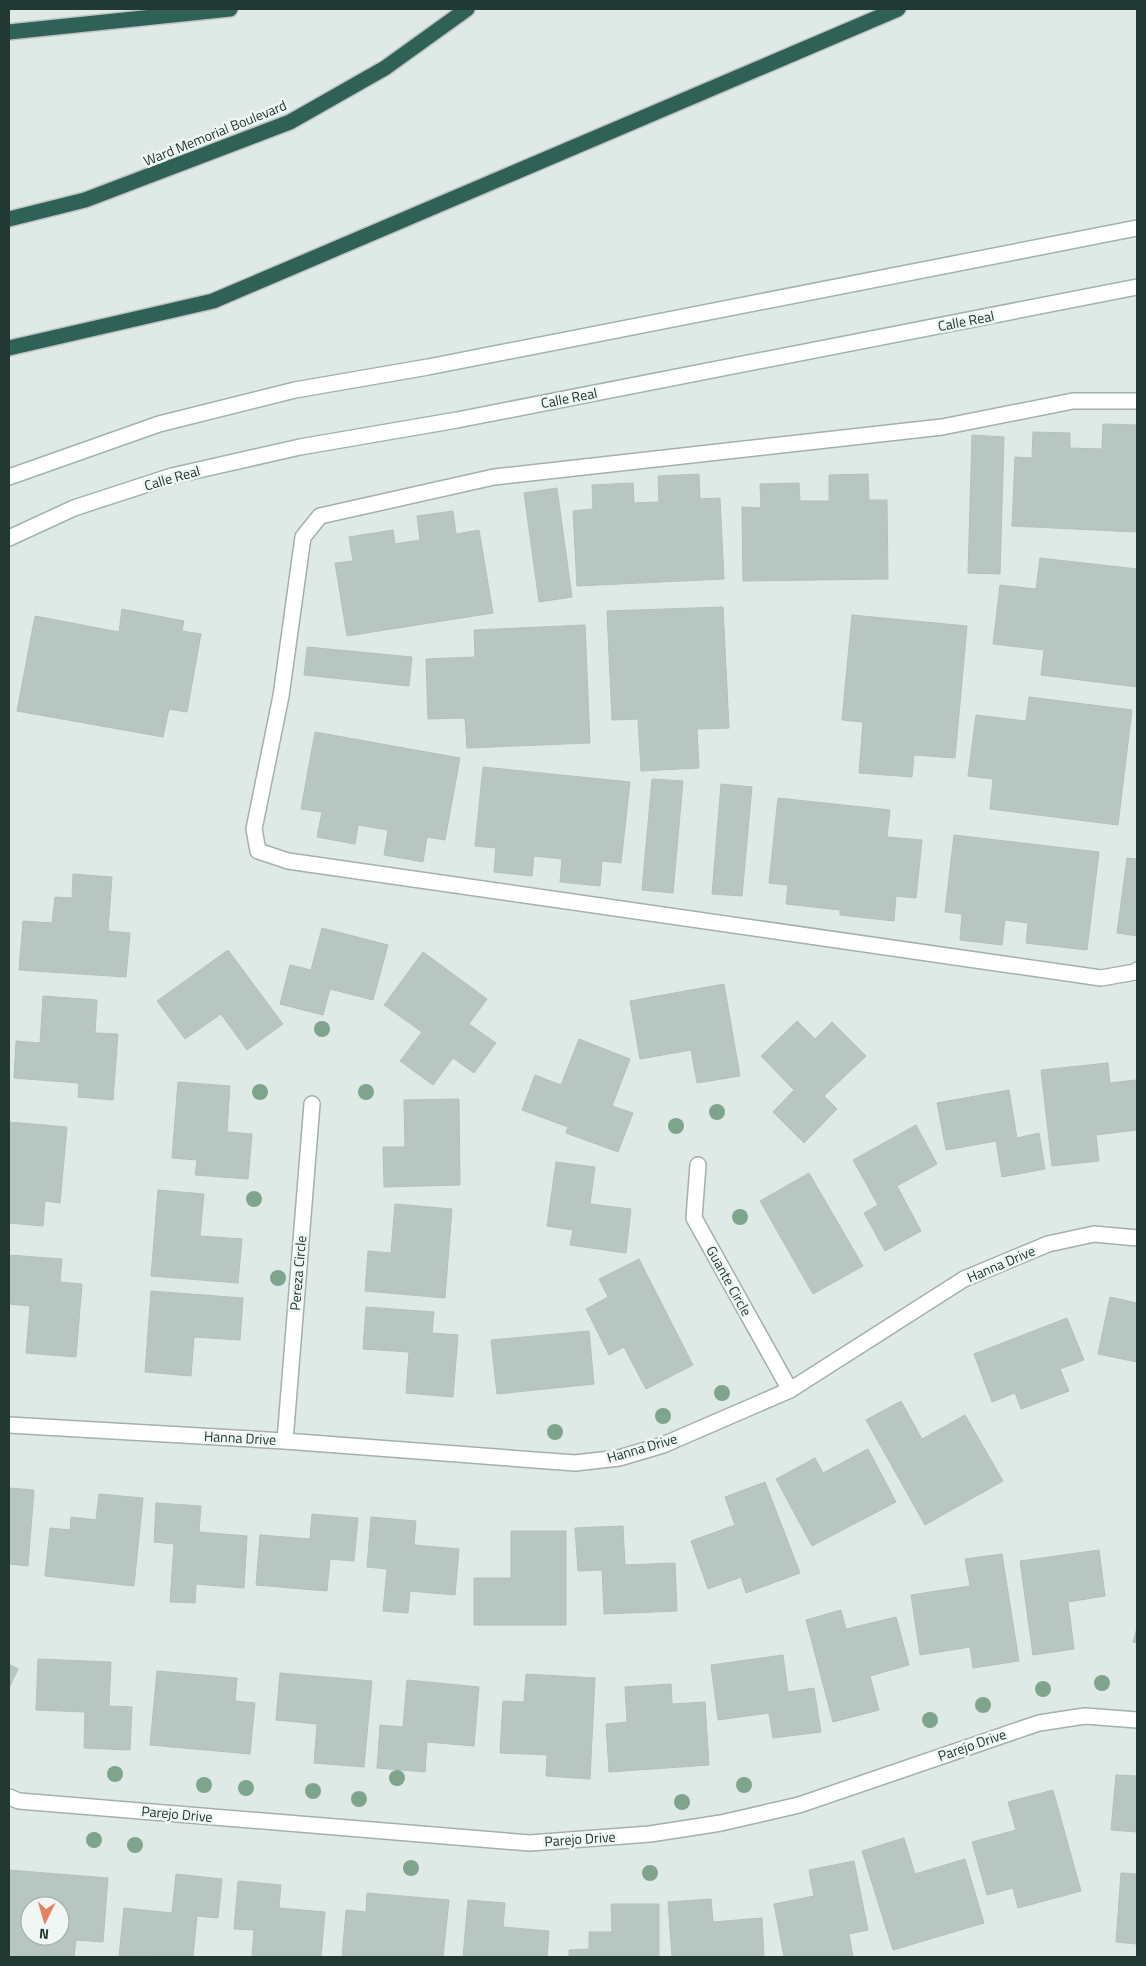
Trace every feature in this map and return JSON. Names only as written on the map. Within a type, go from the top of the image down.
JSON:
[{"type":"highway","points":[[9,32],[230,9]]},
{"type":"highway","name":"Ward Memorial Boulevard","points":[[9,219],[85,200],[290,122],[385,68],[467,9]]},
{"type":"highway","points":[[9,348],[213,301],[898,9]]},
{"type":"street","points":[[9,477],[159,424],[295,390],[438,365],[1137,228]]},
{"type":"street","name":"Calle Real","points":[[9,538],[74,508],[172,476],[300,447],[457,420],[1137,287]]},
{"type":"street","points":[[1137,401],[1073,401],[942,427],[494,477],[320,516],[302,537],[281,696],[254,829],[258,851],[288,861],[1101,978],[1135,972],[1137,970]]},
{"type":"street","name":"Pereza Circle","points":[[285,1441],[312,1104]]},
{"type":"street","name":"Guante Circle","points":[[698,1165],[694,1218],[790,1390]]},
{"type":"street","name":"Hanna Drive","points":[[9,1425],[285,1441],[575,1463],[619,1458],[663,1445],[790,1390],[964,1279],[1048,1244],[1094,1234],[1137,1238]]},
{"type":"street","name":"Parejo Drive","points":[[9,1797],[19,1801],[530,1843],[650,1834],[721,1823],[799,1805],[1039,1723],[1085,1716],[1137,1720]]},
{"type":"building","points":[[1103,424],[1137,425],[1137,532],[1012,526],[1015,457],[1032,458],[1033,432],[1070,433],[1070,448],[1102,449]]},
{"type":"building","points":[[972,435],[1004,437],[1000,574],[968,573]]},
{"type":"building","points":[[699,474],[700,499],[720,498],[724,579],[577,586],[573,511],[593,509],[592,485],[633,483],[634,503],[659,502],[658,476]]},
{"type":"building","points":[[868,474],[869,500],[887,500],[888,579],[743,581],[742,507],[761,508],[760,484],[799,483],[800,501],[829,501],[829,475]]},
{"type":"building","points":[[557,488],[572,597],[539,602],[524,493]]},
{"type":"building","points":[[453,511],[456,534],[479,530],[493,613],[347,636],[335,563],[353,561],[349,537],[393,530],[395,544],[420,540],[417,516]]},
{"type":"building","points":[[1040,558],[1137,569],[1137,687],[1041,675],[1044,650],[993,644],[1000,585],[1036,589]]},
{"type":"building","points":[[723,607],[729,728],[697,729],[699,768],[641,771],[638,719],[612,720],[607,611]]},
{"type":"building","points":[[122,609],[184,621],[182,631],[201,634],[187,712],[169,709],[163,737],[17,711],[35,616],[119,632]]},
{"type":"building","points":[[852,615],[967,626],[955,758],[914,755],[912,777],[859,773],[863,722],[842,720]]},
{"type":"building","points":[[585,625],[590,743],[467,748],[465,718],[428,719],[426,659],[475,657],[474,630]]},
{"type":"building","points":[[307,647],[412,657],[409,686],[304,675]]},
{"type":"building","points":[[1029,697],[1132,710],[1118,825],[990,809],[993,779],[968,776],[976,715],[1026,721]]},
{"type":"building","points":[[315,732],[460,758],[445,840],[427,837],[423,862],[384,855],[388,830],[358,825],[355,844],[317,837],[322,812],[301,809]]},
{"type":"building","points":[[483,767],[630,782],[621,863],[602,861],[600,886],[560,882],[562,859],[534,856],[532,876],[494,872],[496,848],[475,846]]},
{"type":"building","points":[[652,779],[683,781],[673,893],[642,890]]},
{"type":"building","points":[[721,784],[752,787],[742,896],[712,894]]},
{"type":"building","points":[[778,798],[890,810],[887,837],[922,840],[916,898],[896,896],[894,921],[840,915],[840,910],[786,904],[788,885],[769,883]]},
{"type":"building","points":[[954,835],[1099,852],[1087,950],[1026,943],[1028,923],[1005,920],[1002,945],[960,940],[962,914],[945,912]]},
{"type":"building","points":[[1127,858],[1137,859],[1137,936],[1117,933]]},
{"type":"building","points":[[73,874],[112,877],[108,931],[130,933],[126,977],[19,970],[23,921],[52,923],[55,897],[72,898]]},
{"type":"building","points":[[322,928],[388,945],[373,1000],[330,989],[323,1015],[280,1004],[290,965],[311,970]]},
{"type":"building","points":[[228,950],[283,1024],[247,1050],[221,1014],[185,1039],[157,1001]]},
{"type":"building","points":[[423,952],[487,999],[469,1024],[496,1043],[474,1073],[453,1058],[433,1085],[400,1061],[422,1032],[384,1005]]},
{"type":"building","points":[[724,984],[740,1076],[697,1083],[691,1050],[640,1059],[630,1001]]},
{"type":"building","points":[[43,996],[97,1000],[95,1033],[118,1034],[113,1100],[78,1097],[79,1083],[14,1078],[16,1041],[40,1043]]},
{"type":"building","points":[[797,1021],[815,1039],[832,1022],[866,1056],[824,1096],[837,1109],[804,1143],[773,1112],[794,1090],[761,1056]]},
{"type":"building","points":[[579,1039],[630,1059],[612,1106],[633,1113],[618,1152],[566,1133],[568,1127],[522,1110],[535,1075],[561,1085]]},
{"type":"building","points":[[1108,1063],[1110,1083],[1136,1080],[1137,1130],[1096,1135],[1099,1161],[1052,1166],[1041,1070]]},
{"type":"building","points":[[178,1082],[230,1086],[227,1132],[252,1134],[248,1179],[195,1175],[197,1160],[172,1158]]},
{"type":"building","points":[[1009,1090],[1017,1138],[1039,1133],[1045,1169],[1002,1177],[996,1141],[946,1150],[937,1103]]},
{"type":"building","points":[[459,1099],[460,1185],[384,1187],[383,1147],[405,1147],[404,1100]]},
{"type":"building","points":[[9,1122],[67,1127],[60,1203],[45,1201],[43,1226],[9,1223]]},
{"type":"building","points":[[916,1125],[937,1164],[897,1186],[921,1231],[885,1251],[864,1213],[878,1205],[853,1160]]},
{"type":"building","points":[[556,1162],[595,1167],[590,1204],[631,1209],[626,1253],[570,1245],[573,1230],[547,1226]]},
{"type":"building","points":[[809,1173],[863,1266],[813,1294],[760,1201]]},
{"type":"building","points":[[158,1190],[204,1194],[200,1236],[242,1239],[238,1283],[151,1276]]},
{"type":"building","points":[[395,1204],[452,1209],[445,1298],[365,1291],[368,1251],[391,1253]]},
{"type":"building","points":[[9,1255],[62,1259],[60,1282],[82,1284],[76,1357],[26,1353],[30,1306],[9,1304]]},
{"type":"building","points":[[639,1259],[693,1365],[646,1389],[624,1347],[609,1355],[586,1309],[608,1297],[599,1279]]},
{"type":"building","points":[[151,1291],[243,1298],[240,1340],[194,1337],[191,1376],[145,1372]]},
{"type":"building","points":[[1110,1297],[1137,1303],[1137,1362],[1098,1354]]},
{"type":"building","points":[[366,1307],[434,1312],[432,1333],[458,1335],[453,1397],[406,1393],[409,1352],[363,1349]]},
{"type":"building","points":[[1067,1318],[1084,1360],[1060,1369],[1069,1391],[1021,1409],[1015,1393],[992,1402],[974,1354]]},
{"type":"building","points":[[589,1331],[594,1384],[497,1394],[491,1340]]},
{"type":"building","points":[[901,1401],[922,1439],[965,1415],[1003,1481],[925,1525],[866,1420]]},
{"type":"building","points":[[868,1449],[896,1502],[812,1546],[776,1479],[815,1458],[823,1473]]},
{"type":"building","points":[[765,1482],[800,1573],[746,1593],[741,1577],[708,1589],[691,1541],[735,1525],[725,1497]]},
{"type":"building","points":[[9,1488],[34,1490],[28,1566],[9,1564]]},
{"type":"building","points":[[99,1494],[143,1498],[134,1586],[45,1576],[50,1528],[70,1530],[71,1517],[96,1520]]},
{"type":"building","points":[[156,1503],[201,1506],[199,1532],[247,1536],[244,1588],[196,1584],[195,1603],[170,1602],[174,1544],[154,1542]]},
{"type":"building","points":[[312,1514],[358,1518],[354,1561],[330,1559],[327,1591],[256,1585],[260,1535],[310,1539]]},
{"type":"building","points":[[371,1517],[416,1521],[414,1545],[459,1549],[455,1595],[410,1591],[408,1613],[383,1611],[387,1569],[367,1567]]},
{"type":"building","points":[[623,1526],[625,1565],[675,1563],[677,1611],[604,1614],[602,1570],[578,1571],[575,1528]]},
{"type":"building","points":[[511,1531],[566,1531],[566,1625],[474,1625],[474,1578],[511,1578]]},
{"type":"building","points":[[1099,1550],[1105,1596],[1068,1602],[1074,1649],[1033,1655],[1020,1561]]},
{"type":"building","points":[[1002,1554],[1019,1661],[973,1668],[970,1647],[920,1655],[911,1595],[970,1586],[965,1559]]},
{"type":"building","points":[[841,1610],[846,1629],[896,1617],[909,1665],[870,1676],[879,1710],[833,1722],[806,1620]]},
{"type":"building","points":[[1137,1628],[1137,1643],[1133,1642]]},
{"type":"building","points":[[783,1655],[788,1692],[814,1688],[821,1732],[773,1738],[769,1713],[718,1720],[711,1665]]},
{"type":"building","points":[[38,1659],[111,1662],[109,1706],[132,1707],[130,1750],[84,1748],[85,1712],[36,1710]]},
{"type":"building","points":[[9,1664],[18,1669],[9,1688]]},
{"type":"building","points":[[157,1671],[237,1678],[235,1701],[255,1703],[250,1754],[150,1745]]},
{"type":"building","points":[[280,1673],[372,1681],[364,1767],[314,1763],[317,1724],[276,1720]]},
{"type":"building","points":[[526,1674],[595,1678],[590,1779],[546,1776],[547,1755],[500,1753],[503,1701],[524,1702]]},
{"type":"building","points":[[407,1680],[479,1687],[474,1746],[427,1742],[425,1772],[377,1768],[380,1725],[403,1727]]},
{"type":"building","points":[[671,1684],[672,1704],[705,1702],[709,1765],[609,1772],[606,1724],[627,1722],[625,1687]]},
{"type":"building","points":[[1116,1775],[1137,1776],[1137,1832],[1111,1830]]},
{"type":"building","points":[[1053,1790],[1081,1891],[1018,1908],[1013,1888],[987,1895],[972,1842],[1016,1830],[1008,1802]]},
{"type":"building","points":[[904,1838],[915,1874],[965,1859],[984,1923],[893,1950],[862,1851]]},
{"type":"building","points":[[854,1861],[868,1930],[849,1934],[853,1957],[784,1957],[774,1904],[814,1896],[809,1870]]},
{"type":"building","points":[[9,1870],[108,1878],[103,1942],[76,1940],[74,1957],[9,1957]]},
{"type":"building","points":[[1121,1873],[1137,1874],[1137,1944],[1116,1942]]},
{"type":"building","points":[[176,1874],[222,1879],[218,1918],[197,1916],[193,1957],[119,1956],[124,1908],[172,1913]]},
{"type":"building","points":[[238,1881],[281,1885],[279,1908],[325,1912],[321,1957],[252,1957],[254,1930],[234,1929]]},
{"type":"building","points":[[367,1893],[449,1900],[443,1957],[342,1957],[346,1910],[366,1912]]},
{"type":"building","points":[[711,1899],[713,1922],[762,1918],[764,1957],[672,1957],[668,1902]]},
{"type":"building","points":[[468,1900],[505,1903],[503,1927],[549,1931],[547,1957],[463,1957]]},
{"type":"building","points":[[611,1904],[659,1904],[659,1957],[569,1957],[569,1950],[589,1949],[589,1932],[612,1932]]}]
